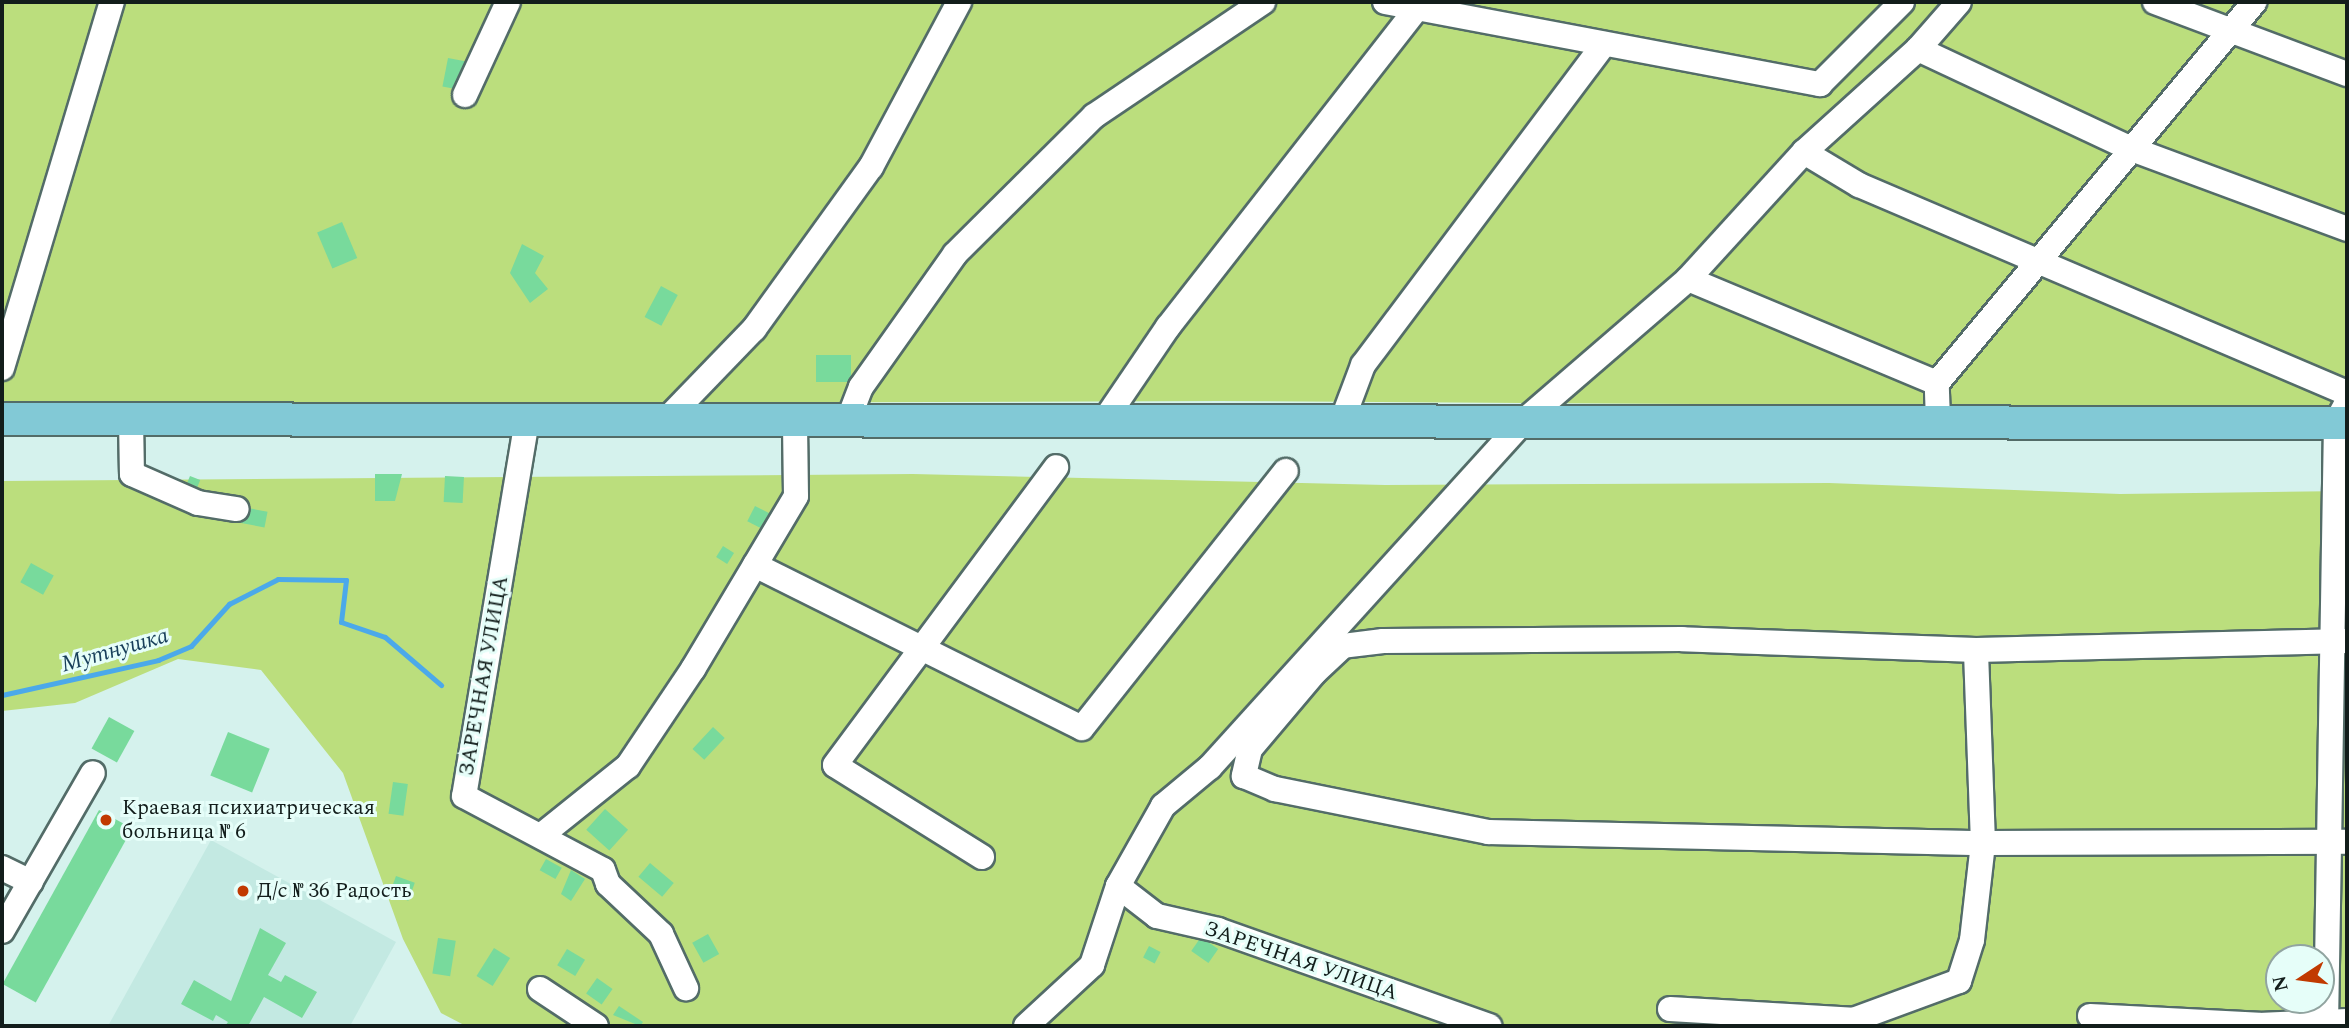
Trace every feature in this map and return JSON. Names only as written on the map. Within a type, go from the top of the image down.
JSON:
[{"type":"main road","points":[[2,419],[1938,421],[2344,416]]},
{"type":"street","points":[[2,368],[112,2]]},
{"type":"street","points":[[464,95],[509,2]]},
{"type":"street","points":[[666,420],[754,329],[871,167],[959,2]]},
{"type":"street","points":[[849,418],[861,387],[955,254],[1094,116],[1264,2]]},
{"type":"street","points":[[1385,2],[1414,12],[1820,84],[1902,2]]},
{"type":"street","points":[[1026,1026],[1092,965],[1118,886],[1163,806],[1210,767],[1525,419],[1688,279],[1804,152],[1919,49],[1959,2]]},
{"type":"street","points":[[2155,2],[2347,74]]},
{"type":"street","points":[[1938,421],[1937,383],[2034,259],[2134,150],[2255,2]]},
{"type":"street","points":[[1104,421],[1168,327],[1414,12]]},
{"type":"street","points":[[1342,421],[1363,365],[1605,44]]},
{"type":"street","points":[[1919,49],[2134,150],[2347,229]]},
{"type":"street","points":[[1804,152],[1859,185],[2347,393]]},
{"type":"street","points":[[1688,279],[1937,383]]},
{"type":"street","points":[[2090,1016],[2259,1026],[2333,1023],[2344,416]]},
{"type":"street","points":[[131,419],[132,474],[198,503],[237,509]]},
{"type":"street","name":"ЗАРЕЧНАЯ УЛИЦА","points":[[527,419],[472,729],[464,796],[542,834],[603,870],[607,884],[661,934],[685,988]]},
{"type":"street","points":[[542,834],[628,766],[654,731],[693,669],[796,496],[795,420]]},
{"type":"street","points":[[982,857],[835,765],[927,645],[1056,467]]},
{"type":"street","points":[[755,565],[927,645],[1082,728],[1286,471]]},
{"type":"street","points":[[2338,842],[1983,843],[1488,832],[1275,789],[1244,776],[1250,749],[1343,646],[1682,639],[1976,650],[2339,641]]},
{"type":"street","points":[[1670,1009],[1853,1020],[1959,981],[1972,940],[1983,843],[1976,650]]},
{"type":"street","points":[[2,931],[93,773]]},
{"type":"street","points":[[2,867],[31,883]]},
{"type":"street","name":"ЗАРЕЧНАЯ УЛИЦА","points":[[1118,886],[1157,916],[1218,930],[1489,1026]]},
{"type":"street","points":[[540,989],[596,1026]]},
{"type":"shaded area","name":"Д/с № 36 Радость","points":[[211,840],[396,942],[350,1026],[108,1026]]},
{"type":"green space","points":[[2,2],[2347,2],[2347,408],[1219,401],[2,405]]},
{"type":"green space","points":[[913,474],[1385,485],[1829,483],[2120,494],[2347,491],[2347,1026],[466,1026],[441,1013],[403,939],[343,773],[261,670],[178,659],[75,703],[2,711],[2,481]]},
{"type":"building","points":[[448,58],[468,62],[462,90],[442,86]]},
{"type":"building","points":[[342,222],[357,258],[332,268],[317,233]]},
{"type":"building","points":[[522,244],[544,256],[535,273],[548,289],[530,303],[510,273]]},
{"type":"building","points":[[661,286],[678,295],[661,326],[645,317]]},
{"type":"building","points":[[816,355],[851,355],[851,382],[816,382]]},
{"type":"building","points":[[375,474],[402,474],[395,501],[375,501]]},
{"type":"building","points":[[190,476],[200,480],[194,495],[184,491]]},
{"type":"building","points":[[445,476],[464,477],[463,503],[444,502]]},
{"type":"building","points":[[755,506],[773,515],[765,530],[747,521]]},
{"type":"building","points":[[243,507],[268,512],[264,527],[240,523]]},
{"type":"building","points":[[723,546],[734,553],[727,564],[716,557]]},
{"type":"building","points":[[31,563],[54,576],[43,595],[20,582]]},
{"type":"building","points":[[109,717],[134,731],[117,763],[92,748]]},
{"type":"building","points":[[713,727],[725,738],[704,760],[693,749]]},
{"type":"building","points":[[228,732],[270,749],[252,792],[210,776]]},
{"type":"building","points":[[393,782],[408,784],[403,816],[389,814]]},
{"type":"building","points":[[605,809],[628,830],[609,851],[586,830]]},
{"type":"building","points":[[99,810],[132,828],[36,1002],[3,984]]},
{"type":"building","points":[[546,859],[562,868],[555,879],[540,870]]},
{"type":"building","points":[[650,863],[674,883],[662,897],[638,877]]},
{"type":"building","points":[[571,870],[585,879],[571,901],[561,894]]},
{"type":"building","points":[[396,876],[415,883],[408,901],[390,894]]},
{"type":"building","points":[[260,928],[286,943],[268,975],[281,982],[285,975],[317,992],[302,1018],[264,997],[248,1026],[225,1026],[228,1022],[216,1015],[213,1021],[181,1004],[194,980],[231,1001]]},
{"type":"building","points":[[708,934],[719,954],[703,963],[692,943]]},
{"type":"building","points":[[1201,937],[1218,949],[1208,963],[1191,951]]},
{"type":"building","points":[[438,938],[456,941],[450,976],[432,974]]},
{"type":"building","points":[[1149,946],[1161,952],[1155,963],[1143,958]]},
{"type":"building","points":[[494,948],[510,958],[493,986],[477,976]]},
{"type":"building","points":[[567,949],[585,960],[575,976],[557,965]]},
{"type":"building","points":[[597,978],[613,989],[602,1004],[586,994]]},
{"type":"building","points":[[619,1006],[643,1022],[640,1026],[613,1015]]},
{"type":"waterway","name":"Мутнушка","points":[[2,695],[158,660],[191,646],[229,604],[278,579],[346,580],[341,622],[385,637],[441,685]]},
{"type":"place","name":"Краевая психиатрическая больница № 6","points":[[106,820]]},
{"type":"place","name":"Д/с № 36 Радость","points":[[243,891]]}]
